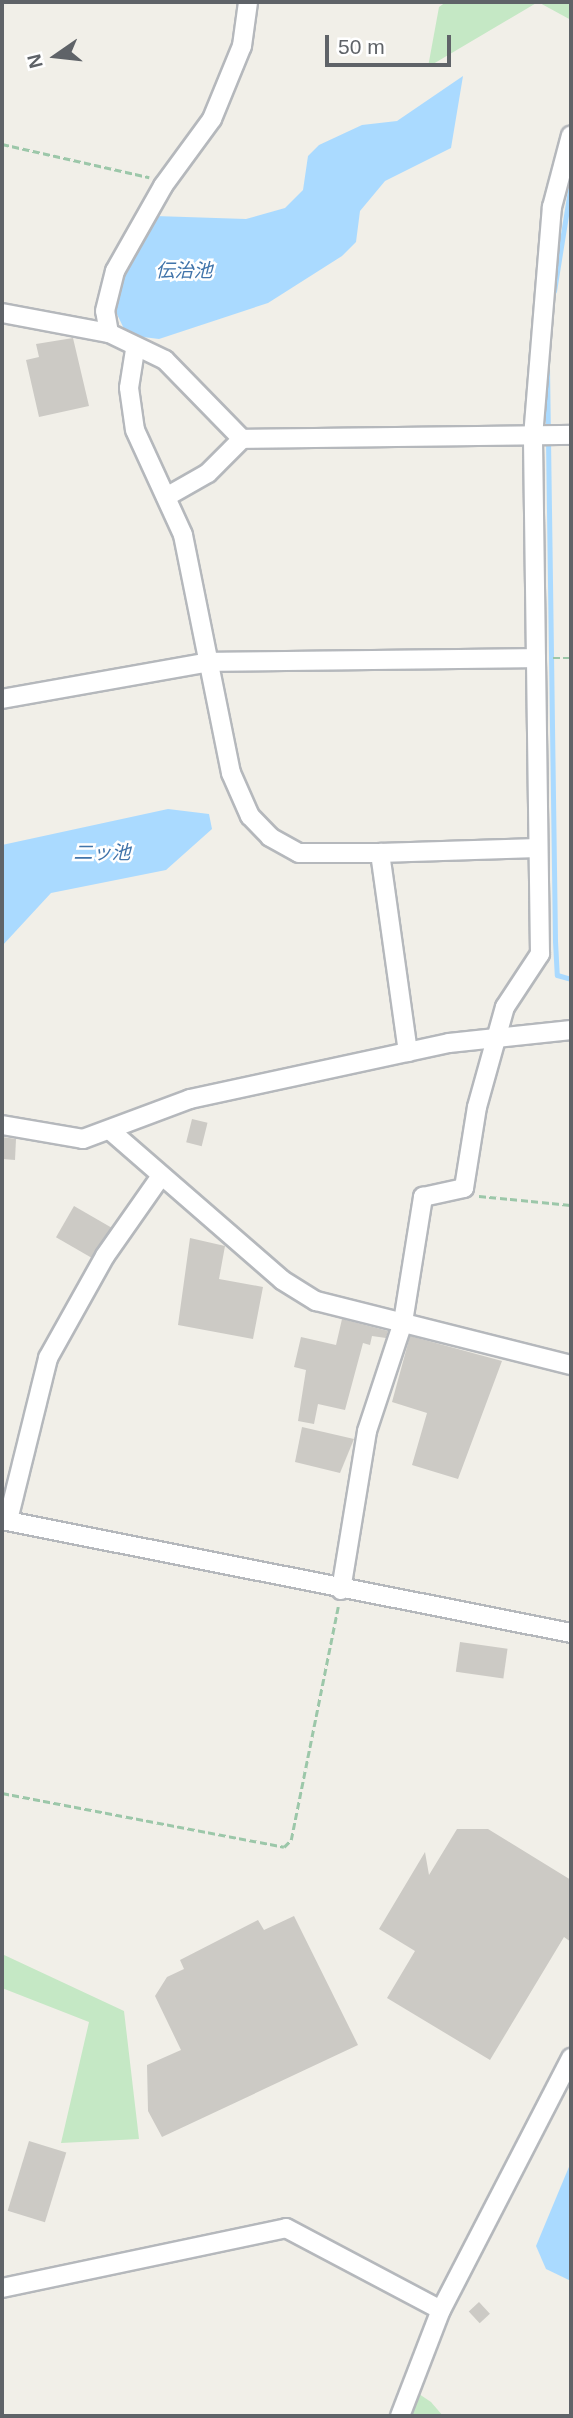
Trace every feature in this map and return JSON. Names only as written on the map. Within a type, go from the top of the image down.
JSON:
[{"type":"street","points":[[109,333],[105,311],[115,271],[163,186],[212,119],[242,46],[247,2]]},
{"type":"street","points":[[341,1590],[367,1431],[403,1322],[423,1197],[464,1188],[496,1035],[505,1007],[540,954],[533,437],[552,206],[571,135]]},
{"type":"street","points":[[2,313],[109,333],[135,350],[164,359],[242,439]]},
{"type":"street","points":[[135,350],[129,388],[135,430],[183,535],[231,774],[250,816],[270,837],[299,853],[537,848]]},
{"type":"street","points":[[166,497],[208,472],[242,439],[571,435]]},
{"type":"street","points":[[2,699],[209,662],[536,658]]},
{"type":"street","points":[[380,853],[408,1052]]},
{"type":"street","points":[[2,1112],[9,1125],[83,1139],[112,1132],[190,1099],[496,1035],[571,1030]]},
{"type":"street","points":[[112,1132],[282,1280],[316,1301],[571,1365]]},
{"type":"street","points":[[161,1176],[105,1256],[48,1358],[5,1520],[341,1590],[571,1633]]},
{"type":"street","points":[[400,2416],[441,2311],[571,2058]]},
{"type":"street","points":[[2,2288],[286,2228],[441,2311]]},
{"type":"path","points":[[2,144],[150,177],[163,186]]},
{"type":"path","points":[[464,1188],[473,1195],[571,1205]]},
{"type":"path","points":[[2,1793],[284,1847],[291,1840],[341,1590]]},
{"type":"green space","points":[[446,2],[538,2],[428,67],[439,7]]},
{"type":"green space","points":[[538,2],[571,2],[571,20]]},
{"type":"green space","points":[[2,1954],[124,2011],[139,2139],[61,2143],[89,2022],[2,1988]]},
{"type":"green space","points":[[416,2392],[431,2402],[443,2416],[407,2416]]},
{"type":"water","name":"伝治池","points":[[463,76],[451,148],[385,181],[360,211],[356,242],[342,256],[268,303],[159,339],[127,335],[114,308],[123,265],[155,216],[246,219],[285,208],[303,190],[308,156],[319,145],[362,125],[397,121]]},
{"type":"water","name":"二ッ池","points":[[168,809],[209,814],[212,829],[166,870],[51,893],[2,946],[2,845]]},
{"type":"water","points":[[571,2162],[571,2281],[546,2269],[536,2246]]},
{"type":"building","points":[[73,338],[89,406],[39,417],[26,360],[39,357],[36,344]]},
{"type":"building","points":[[192,1119],[208,1123],[202,1146],[186,1142]]},
{"type":"building","points":[[2,1137],[16,1139],[15,1160],[2,1159]]},
{"type":"building","points":[[74,1206],[111,1228],[93,1259],[56,1237]]},
{"type":"building","points":[[190,1238],[225,1246],[219,1279],[263,1287],[253,1339],[178,1325]]},
{"type":"building","points":[[342,1319],[388,1331],[386,1338],[372,1336],[370,1345],[363,1343],[345,1410],[318,1404],[314,1424],[298,1421],[306,1370],[294,1367],[301,1337],[336,1345]]},
{"type":"building","points":[[410,1336],[502,1361],[458,1479],[412,1465],[427,1413],[392,1402]]},
{"type":"building","points":[[302,1427],[354,1439],[340,1473],[295,1462]]},
{"type":"building","points":[[460,1642],[508,1649],[503,1678],[456,1672]]},
{"type":"building","points":[[457,1829],[488,1829],[571,1880],[571,1942],[564,1937],[490,2060],[387,1998],[415,1951],[379,1929],[425,1852],[429,1875]]},
{"type":"building","points":[[294,1916],[358,2045],[162,2137],[148,2111],[147,2065],[181,2050],[155,1996],[167,1977],[184,1969],[180,1960],[258,1920],[264,1930]]},
{"type":"building","points":[[29,2141],[66,2152],[45,2222],[8,2211]]},
{"type":"building","points":[[479,2302],[490,2314],[480,2323],[469,2312]]},
{"type":"waterway","points":[[554,291],[571,184]]},
{"type":"waterway","points":[[547,367],[555,941],[557,975],[571,979]]}]
